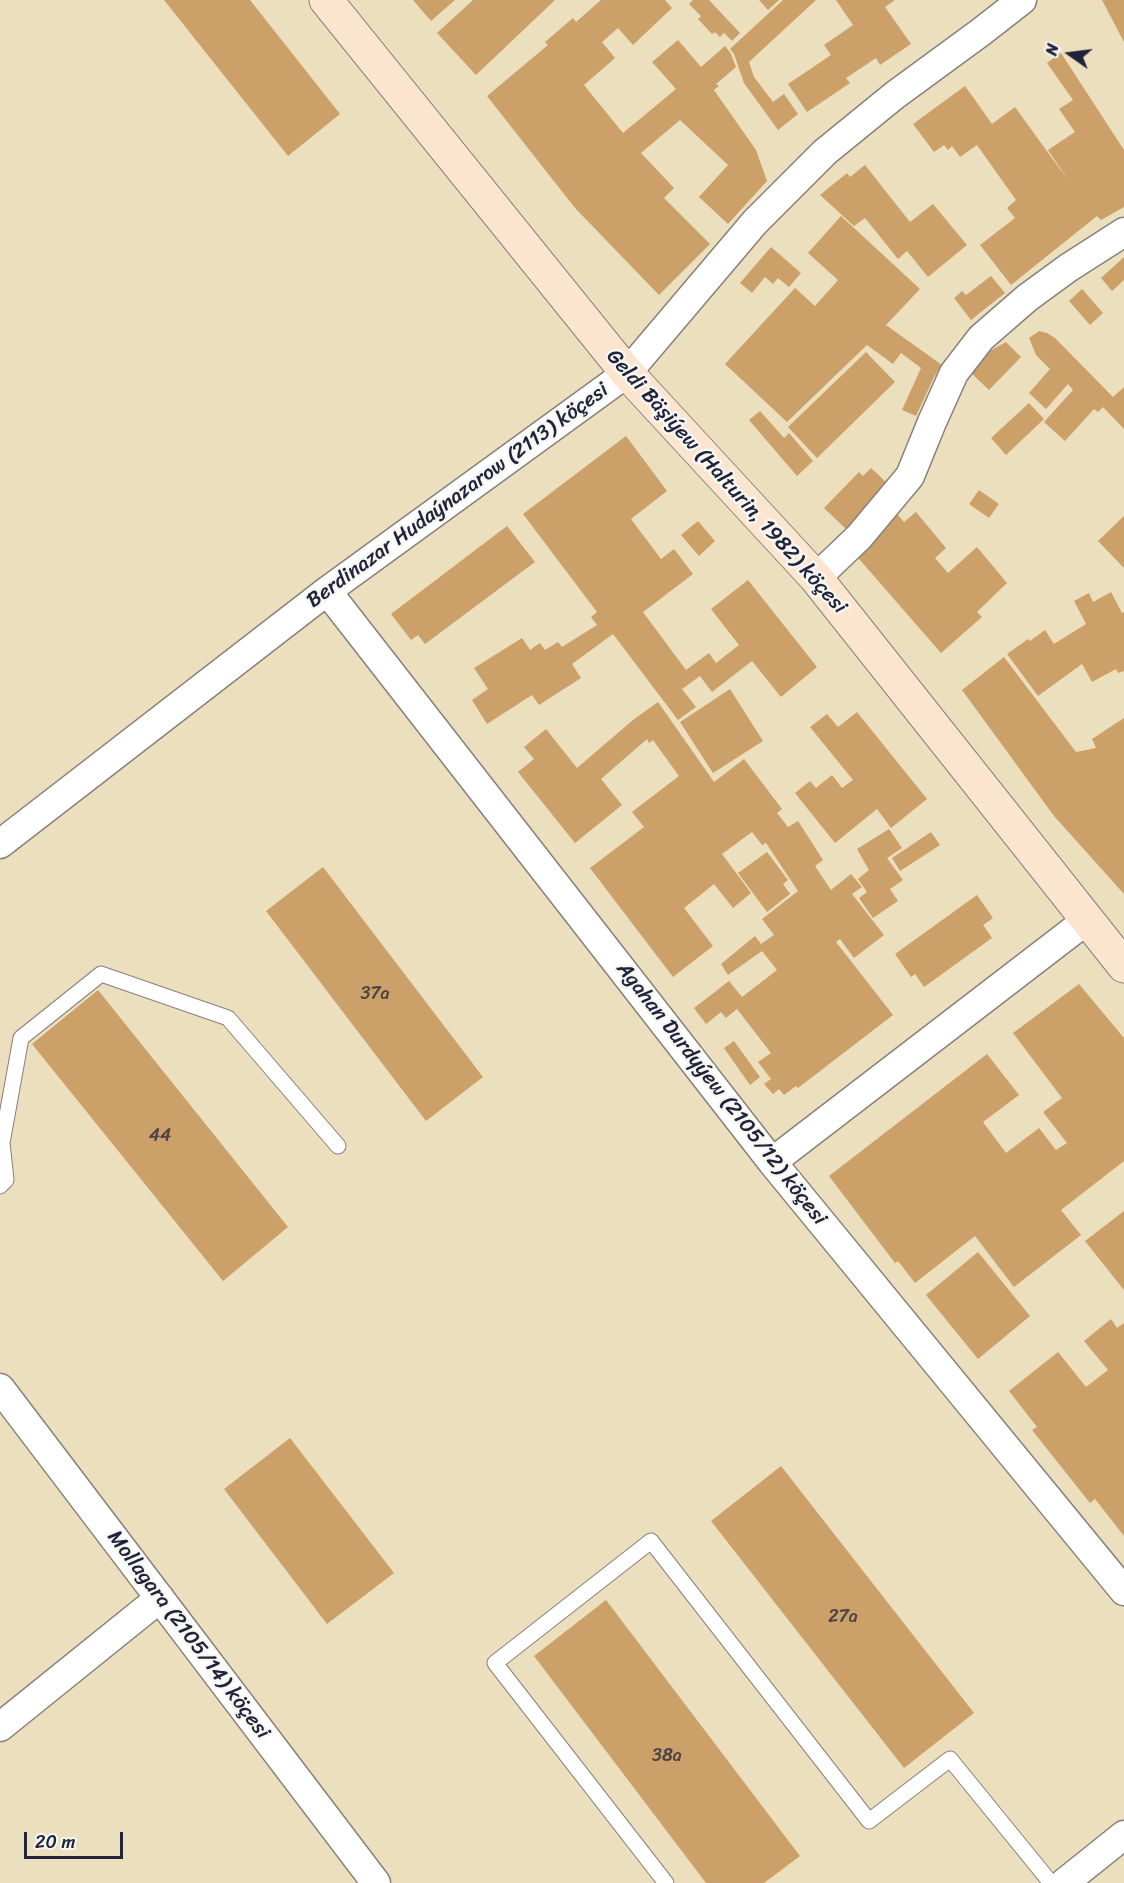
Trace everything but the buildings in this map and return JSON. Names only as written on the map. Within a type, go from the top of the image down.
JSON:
[{"type":"street","name":"Berdinazar Hudaýnazarow (2113) köçesi","points":[[0,844],[327,591],[627,374],[755,222],[825,152],[895,95],[1022,0]]},
{"type":"street","name":"Geldi Bäşiýew (Halturin, 1982) köçesi","points":[[332,2],[627,374],[816,578],[1124,966]]},
{"type":"street","points":[[816,578],[859,537],[910,476],[954,373],[981,338],[1059,274],[1124,232]]},
{"type":"street","name":"Agahan Durdyýew (2105/12) köçesi","points":[[327,591],[772,1162],[1124,1591]]},
{"type":"street","points":[[772,1162],[1087,920]]},
{"type":"street","name":"Mollagara (2105/14) köçesi","points":[[0,1388],[376,1883]]},
{"type":"street","points":[[0,1727],[160,1598]]},
{"type":"street","points":[[1064,1883],[1124,1836]]},
{"type":"lane","points":[[0,1185],[6,1180],[2,1143],[21,1038],[101,974],[228,1018],[338,1146]]},
{"type":"lane","points":[[666,1883],[495,1663],[651,1541],[869,1821],[950,1759],[1051,1883]]}]
